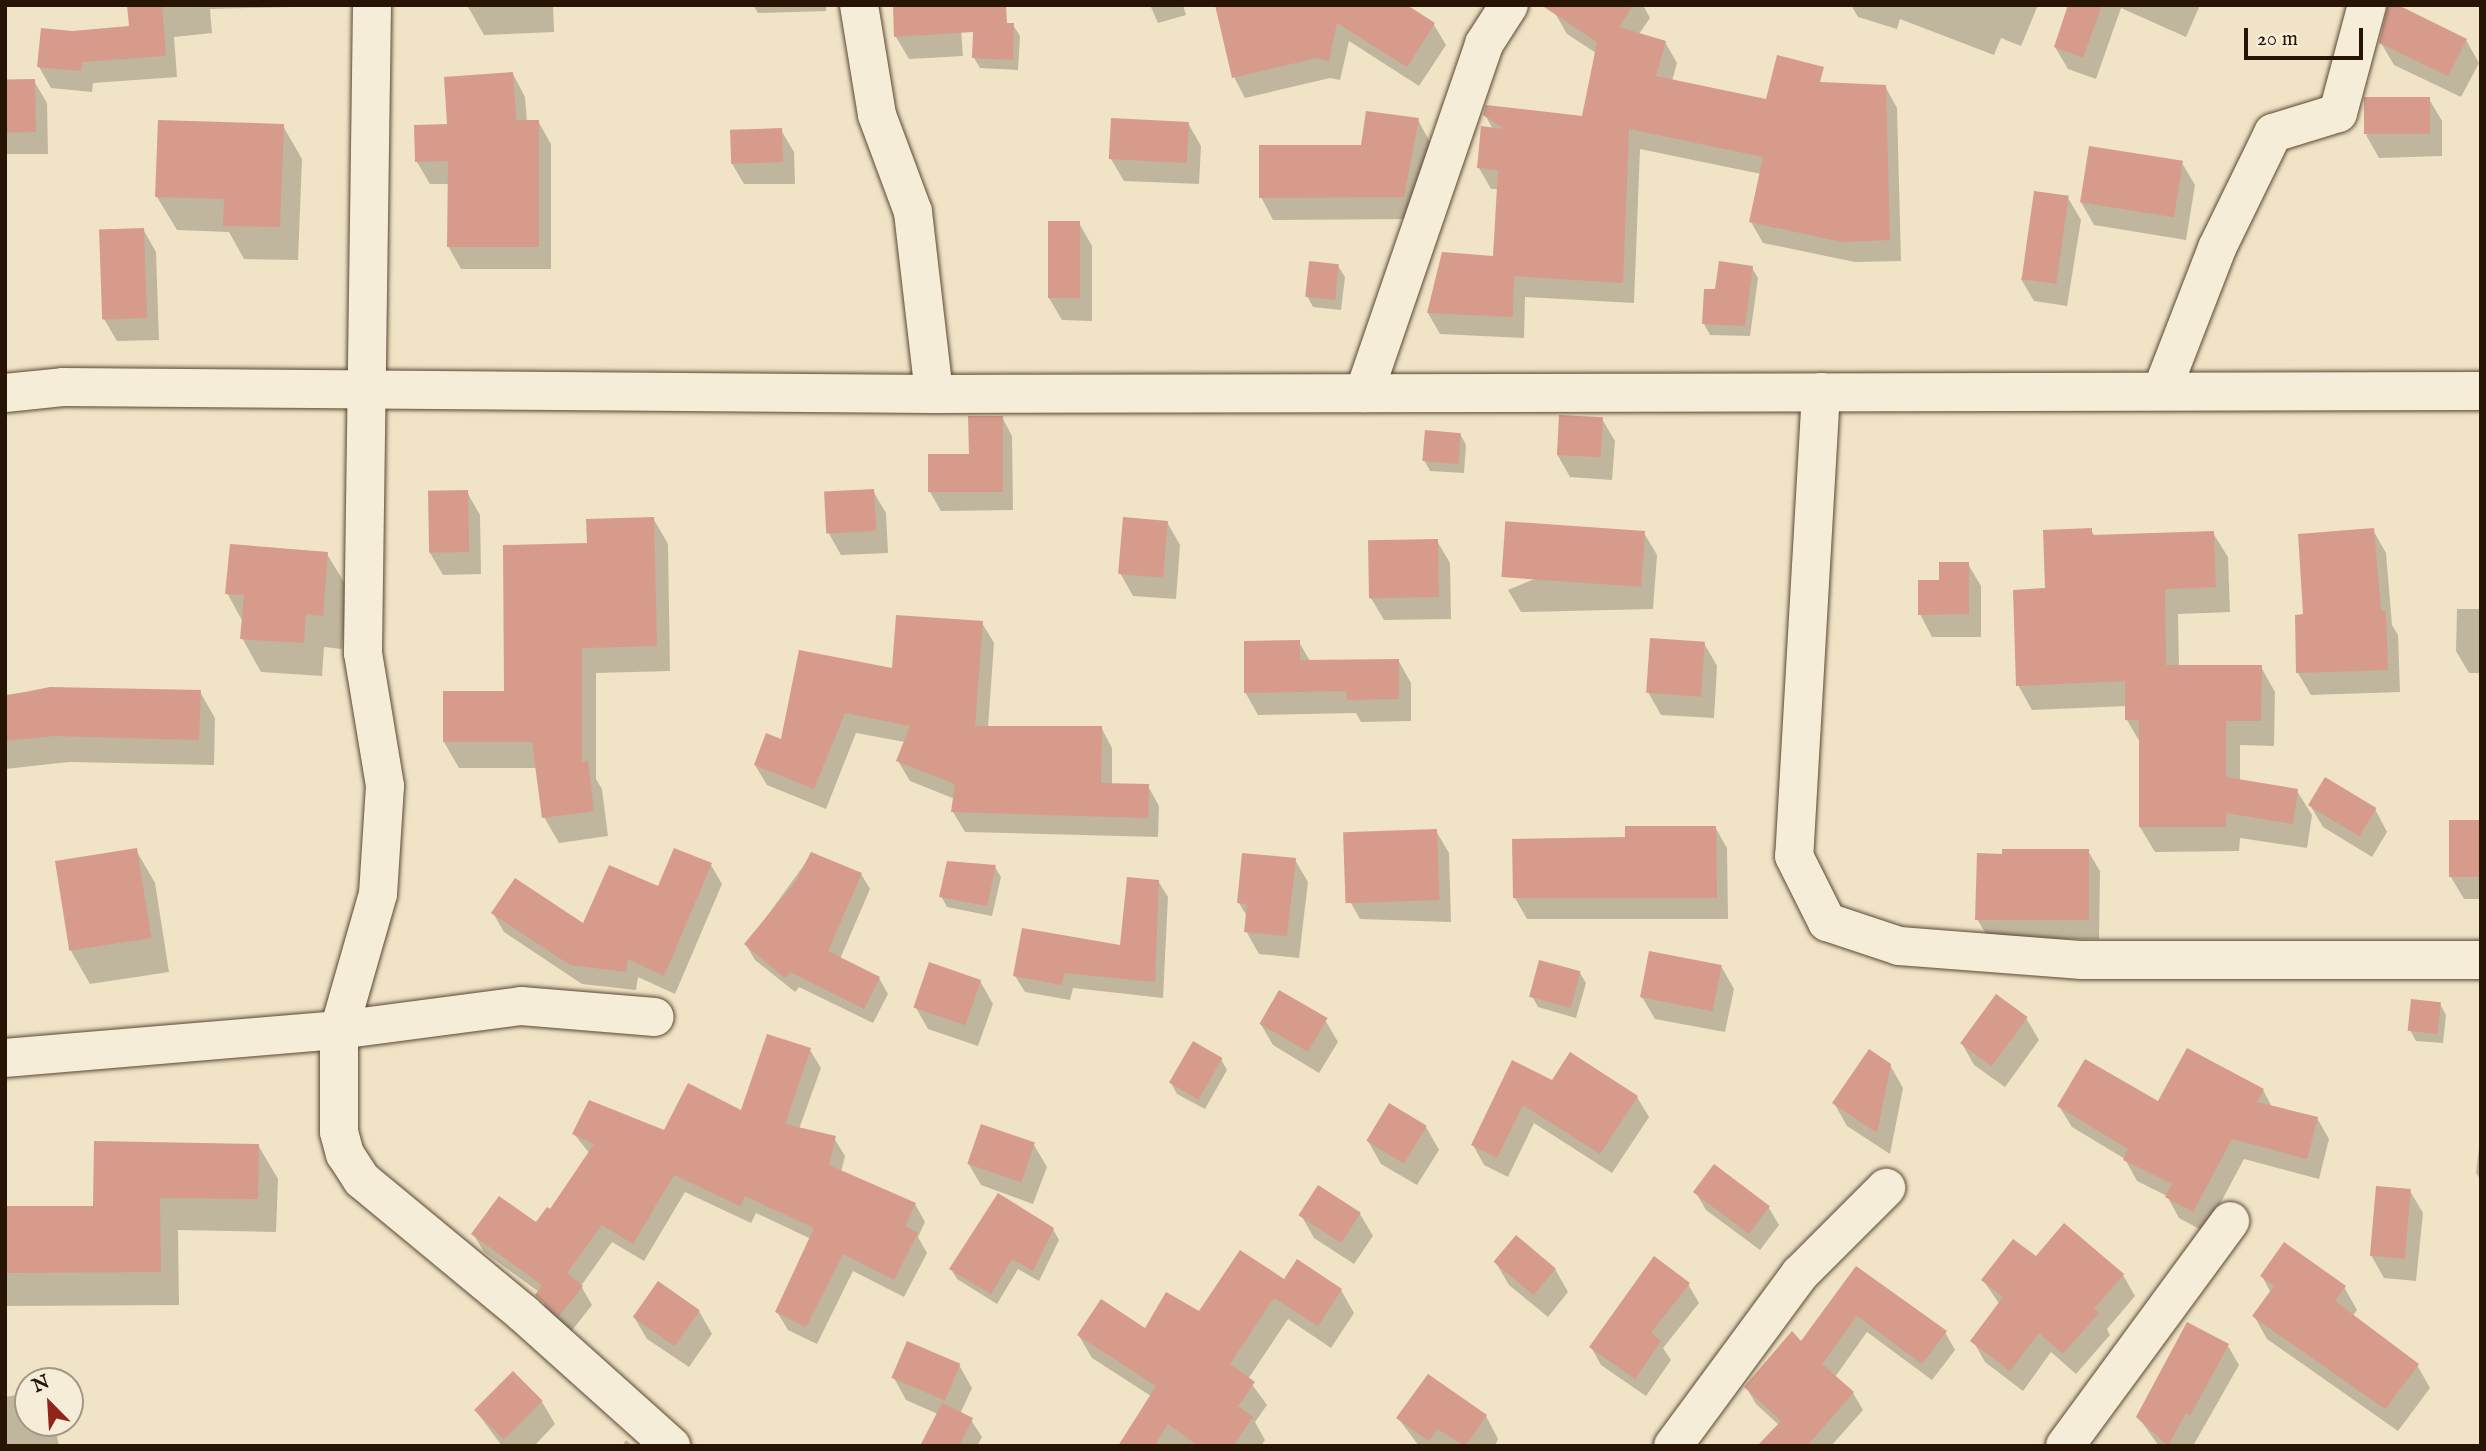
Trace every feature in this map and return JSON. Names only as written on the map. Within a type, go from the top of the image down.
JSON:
[{"type":"street","points":[[372,5],[363,653],[385,786],[378,894],[339,1030],[339,1132],[345,1154],[362,1180],[524,1314],[671,1446]]},
{"type":"street","points":[[859,5],[877,115],[913,212],[934,394]]},
{"type":"street","points":[[1364,393],[1484,44],[1509,5]]},
{"type":"street","points":[[2162,390],[2217,247],[2273,133],[2338,113],[2367,5]]},
{"type":"street","points":[[5,393],[63,387],[367,393],[934,394],[2481,391]]},
{"type":"street","points":[[1821,392],[1794,856],[1827,922],[1899,946],[2082,960],[2481,960]]},
{"type":"street","points":[[5,1058],[339,1030],[521,1006],[655,1017]]},
{"type":"street","points":[[1673,1446],[1800,1274],[1886,1188]]},
{"type":"street","points":[[2065,1446],[2230,1221]]},
{"type":"building","points":[[127,5],[162,5],[166,56],[82,62],[81,71],[37,67],[41,28],[72,31],[129,26]]},
{"type":"building","points":[[893,5],[1006,5],[1007,23],[1014,23],[1013,60],[972,58],[973,32],[894,37]]},
{"type":"building","points":[[1215,5],[1407,5],[1435,23],[1407,67],[1337,23],[1329,61],[1317,58],[1232,78]]},
{"type":"building","points":[[1541,5],[1633,5],[1619,27],[1666,41],[1656,76],[1766,99],[1777,55],[1824,67],[1820,82],[1886,85],[1890,240],[1842,242],[1749,222],[1763,157],[1629,129],[1623,283],[1514,276],[1513,317],[1427,313],[1442,252],[1493,256],[1498,170],[1477,168],[1481,126],[1504,129],[1483,115],[1486,105],[1582,116],[1597,42]]},
{"type":"building","points":[[2068,5],[2102,5],[2083,58],[2054,47]]},
{"type":"building","points":[[2388,5],[2398,5],[2467,39],[2448,76],[2379,43]]},
{"type":"building","points":[[513,72],[516,120],[539,120],[539,247],[447,247],[448,161],[415,162],[414,125],[447,124],[444,77]]},
{"type":"building","points":[[35,79],[36,132],[6,133],[5,80]]},
{"type":"building","points":[[2364,97],[2430,97],[2430,134],[2364,134]]},
{"type":"building","points":[[1366,111],[1419,118],[1404,197],[1259,198],[1259,145],[1361,145]]},
{"type":"building","points":[[1111,118],[1189,122],[1187,163],[1109,159]]},
{"type":"building","points":[[158,120],[284,124],[280,227],[223,226],[224,199],[155,197]]},
{"type":"building","points":[[782,128],[783,162],[731,164],[730,130]]},
{"type":"building","points":[[2089,146],[2183,161],[2174,217],[2080,202]]},
{"type":"building","points":[[2034,191],[2069,196],[2056,284],[2022,279]]},
{"type":"building","points":[[1048,221],[1080,221],[1080,298],[1048,298]]},
{"type":"building","points":[[144,228],[147,318],[102,320],[99,230]]},
{"type":"building","points":[[1309,261],[1339,264],[1335,300],[1305,297]]},
{"type":"building","points":[[1719,261],[1753,266],[1745,326],[1702,324],[1704,289],[1715,289]]},
{"type":"building","points":[[1559,415],[1603,417],[1601,457],[1557,455]]},
{"type":"building","points":[[968,416],[1003,416],[1003,492],[928,492],[928,454],[969,454]]},
{"type":"building","points":[[1425,430],[1461,433],[1458,464],[1422,461]]},
{"type":"building","points":[[874,489],[876,531],[826,534],[824,492]]},
{"type":"building","points":[[468,490],[469,552],[429,553],[428,491]]},
{"type":"building","points":[[654,517],[657,646],[582,648],[582,762],[588,761],[594,811],[542,818],[532,742],[443,742],[443,691],[504,691],[503,545],[587,543],[586,519]]},
{"type":"building","points":[[1123,517],[1168,521],[1163,578],[1118,574]]},
{"type":"building","points":[[1505,521],[1645,531],[1641,587],[1501,577]]},
{"type":"building","points":[[2092,528],[2092,535],[2214,531],[2216,587],[2165,589],[2166,665],[2262,665],[2261,721],[2226,721],[2226,777],[2298,789],[2293,824],[2226,813],[2226,827],[2139,827],[2139,720],[2125,720],[2125,681],[2016,686],[2013,590],[2045,588],[2043,530]]},
{"type":"building","points":[[2374,528],[2381,611],[2386,611],[2388,670],[2296,673],[2295,615],[2303,614],[2298,534]]},
{"type":"building","points":[[1438,539],[1439,597],[1369,598],[1368,540]]},
{"type":"building","points":[[230,544],[328,552],[323,616],[306,614],[304,643],[240,639],[244,595],[225,594]]},
{"type":"building","points":[[1939,562],[1969,562],[1969,614],[1918,615],[1918,580],[1939,580]]},
{"type":"building","points":[[896,615],[983,621],[975,726],[1102,726],[1101,783],[1149,784],[1148,818],[951,812],[955,784],[896,761],[910,726],[845,713],[814,789],[754,765],[766,733],[781,739],[799,650],[892,668]]},
{"type":"building","points":[[1650,638],[1705,642],[1701,697],[1646,693]]},
{"type":"building","points":[[1300,640],[1300,660],[1399,659],[1399,699],[1347,700],[1346,691],[1244,693],[1244,641]]},
{"type":"building","points":[[50,687],[201,690],[199,740],[54,736],[5,741],[5,696]]},
{"type":"building","points":[[2325,777],[2376,808],[2359,836],[2308,805]]},
{"type":"building","points":[[2449,820],[2481,820],[2481,877],[2449,877]]},
{"type":"building","points":[[1625,826],[1716,826],[1717,898],[1513,898],[1512,839],[1625,837]]},
{"type":"building","points":[[1437,829],[1439,900],[1346,903],[1343,832]]},
{"type":"building","points":[[137,848],[151,938],[69,951],[55,861]]},
{"type":"building","points":[[674,848],[712,863],[664,976],[628,959],[626,972],[570,965],[491,913],[515,878],[583,923],[609,865],[658,886]]},
{"type":"building","points":[[2002,849],[2089,849],[2089,920],[1975,920],[1977,853],[2002,854]]},
{"type":"building","points":[[811,852],[862,873],[828,951],[880,977],[864,1009],[790,972],[785,978],[744,944],[796,881]]},
{"type":"building","points":[[1242,853],[1296,858],[1287,936],[1244,932],[1247,904],[1237,903]]},
{"type":"building","points":[[947,861],[996,865],[987,906],[939,897]]},
{"type":"building","points":[[1127,877],[1159,880],[1155,982],[1064,973],[1062,985],[1013,976],[1022,928],[1120,945]]},
{"type":"building","points":[[1649,951],[1722,965],[1713,1011],[1640,997]]},
{"type":"building","points":[[1539,960],[1581,971],[1571,1008],[1529,997]]},
{"type":"building","points":[[929,962],[981,980],[965,1025],[913,1007]]},
{"type":"building","points":[[1279,990],[1327,1018],[1308,1052],[1260,1024]]},
{"type":"building","points":[[1996,994],[2028,1017],[1992,1066],[1960,1043]]},
{"type":"building","points":[[2411,999],[2441,1002],[2437,1034],[2408,1031]]},
{"type":"building","points":[[767,1034],[811,1048],[785,1124],[836,1136],[829,1165],[916,1203],[905,1226],[918,1233],[894,1280],[843,1254],[806,1327],[775,1312],[814,1228],[745,1196],[740,1206],[674,1175],[633,1244],[602,1225],[567,1273],[583,1286],[559,1316],[535,1295],[542,1285],[471,1234],[499,1196],[536,1222],[547,1207],[550,1209],[594,1144],[572,1134],[589,1100],[664,1130],[688,1083],[741,1110]]},
{"type":"building","points":[[1193,1041],[1222,1058],[1198,1100],[1169,1083]]},
{"type":"building","points":[[2187,1048],[2264,1089],[2257,1102],[2318,1117],[2307,1159],[2232,1139],[2193,1212],[2165,1197],[2172,1184],[2123,1160],[2128,1149],[2057,1106],[2085,1059],[2158,1101]]},
{"type":"building","points":[[1869,1049],[1891,1064],[1877,1133],[1832,1103]]},
{"type":"building","points":[[1570,1052],[1638,1096],[1600,1154],[1523,1105],[1497,1158],[1471,1145],[1512,1060],[1552,1080]]},
{"type":"building","points":[[1389,1103],[1427,1126],[1404,1163],[1366,1141]]},
{"type":"building","points":[[981,1124],[1035,1143],[1021,1182],[967,1164]]},
{"type":"building","points":[[94,1141],[259,1144],[258,1199],[160,1198],[161,1272],[5,1273],[5,1206],[93,1206]]},
{"type":"building","points":[[1714,1164],[1770,1206],[1749,1234],[1693,1192]]},
{"type":"building","points":[[1318,1185],[1361,1213],[1341,1243],[1298,1215]]},
{"type":"building","points":[[2376,1186],[2411,1189],[2405,1259],[2370,1256]]},
{"type":"building","points":[[998,1193],[1054,1228],[1033,1271],[1012,1259],[991,1294],[949,1269]]},
{"type":"building","points":[[2064,1223],[2124,1274],[2094,1309],[2099,1313],[2063,1354],[2039,1333],[2010,1371],[1970,1341],[2003,1297],[1981,1280],[2013,1239],[2036,1256]]},
{"type":"building","points":[[1516,1235],[1556,1268],[1533,1295],[1494,1262]]},
{"type":"building","points":[[2284,1242],[2346,1286],[2335,1301],[2419,1364],[2385,1409],[2252,1316],[2274,1286],[2260,1276]]},
{"type":"building","points":[[1240,1250],[1284,1279],[1297,1259],[1342,1289],[1318,1326],[1274,1298],[1230,1364],[1255,1382],[1238,1406],[1253,1417],[1233,1446],[1198,1446],[1168,1424],[1154,1446],[1118,1446],[1156,1386],[1077,1335],[1101,1299],[1145,1328],[1166,1292],[1199,1311]]},
{"type":"building","points":[[1654,1256],[1690,1283],[1651,1333],[1661,1341],[1635,1379],[1589,1347]]},
{"type":"building","points":[[1856,1266],[1947,1331],[1922,1364],[1857,1316],[1822,1364],[1854,1392],[1807,1446],[1757,1446],[1781,1421],[1744,1387],[1792,1331],[1801,1341]]},
{"type":"building","points":[[658,1281],[700,1310],[675,1346],[633,1317]]},
{"type":"building","points":[[2187,1322],[2229,1344],[2190,1416],[2186,1413],[2168,1446],[2136,1417]]},
{"type":"building","points":[[907,1341],[960,1364],[945,1400],[891,1378]]},
{"type":"building","points":[[513,1371],[543,1401],[504,1440],[474,1410]]},
{"type":"building","points":[[1428,1374],[1487,1415],[1465,1446],[1437,1429],[1429,1441],[1396,1418]]},
{"type":"building","points":[[942,1403],[973,1418],[959,1446],[920,1446]]}]
